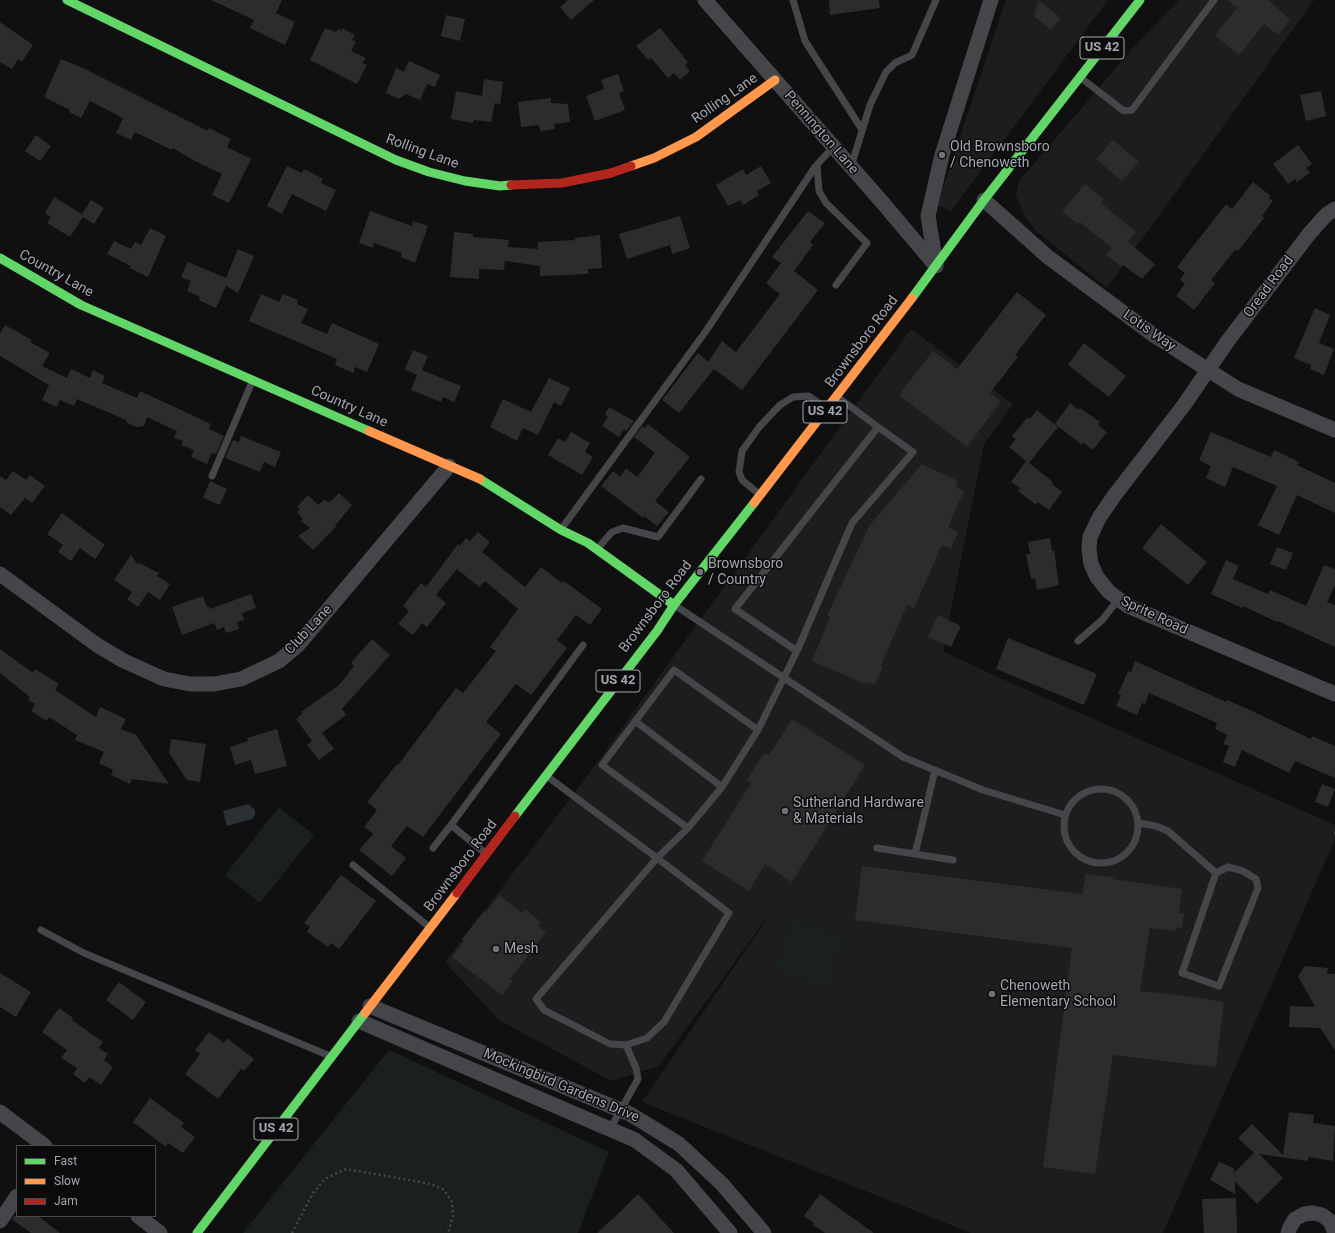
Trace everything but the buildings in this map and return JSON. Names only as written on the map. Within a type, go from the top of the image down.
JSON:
[{"type":"main road","name":"Rolling Lane","points":[[67,0],[396,160],[429,172],[465,181],[500,186],[562,183],[611,173],[654,158],[696,137],[775,80]]},
{"type":"main road","name":"Brownsboro Road","points":[[197,1233],[657,631],[674,605],[837,397],[984,200],[1140,0]]},
{"type":"main road","name":"Country Lane","points":[[0,258],[81,305],[500,489],[561,530],[597,550],[674,605]]},
{"type":"street","name":"Pennington Lane","points":[[705,0],[936,266]]},
{"type":"street","points":[[936,266],[928,216],[942,155],[991,0]]},
{"type":"street","name":"Lotis Way","points":[[984,200],[1048,257],[1155,336],[1238,388],[1335,430]]},
{"type":"street","name":"Oread Road","points":[[1208,370],[1309,234],[1326,215],[1335,209]]},
{"type":"street","name":"Sprite Road","points":[[1208,370],[1099,518],[1090,537],[1089,549],[1091,564],[1097,577],[1109,592],[1128,606],[1335,694]]},
{"type":"street","name":"Club Lane","points":[[0,574],[97,644],[124,661],[164,679],[190,684],[214,684],[241,679],[279,661],[299,644],[449,466]]},
{"type":"street","name":"Mockingbird Gardens Drive","points":[[370,1006],[622,1110],[679,1144],[722,1184],[764,1233]]},
{"type":"street","name":"Mockingbird Gardens Drive","points":[[359,1021],[635,1140],[676,1170],[730,1233]]},
{"type":"street","points":[[0,1112],[44,1145]]},
{"type":"street","points":[[0,1221],[16,1197]]},
{"type":"street","points":[[1288,1233],[1295,1219],[1304,1214],[1313,1213],[1330,1221],[1335,1233]]},
{"type":"street","points":[[139,1217],[160,1233]]},
{"type":"lane","points":[[792,0],[805,41],[861,128]]},
{"type":"lane","points":[[851,168],[861,128],[870,104],[886,72],[896,63],[912,55],[936,0]]},
{"type":"lane","points":[[1080,77],[1124,111],[1132,110],[1214,0]]},
{"type":"lane","points":[[561,530],[706,331],[817,165],[833,147]]},
{"type":"lane","points":[[817,165],[820,191],[826,203],[867,243],[836,285]]},
{"type":"lane","points":[[212,476],[253,380]]},
{"type":"lane","points":[[761,495],[742,480],[739,472],[742,450],[760,426],[780,405],[793,397],[809,396],[827,409]]},
{"type":"lane","points":[[546,776],[657,858],[729,913],[664,1022],[646,1038],[626,1045],[610,1044],[544,1010],[536,998],[657,858],[688,828],[722,787],[758,730],[797,651],[852,523],[913,452],[837,397]]},
{"type":"lane","points":[[797,651],[735,609],[878,427]]},
{"type":"lane","points":[[597,550],[604,539],[612,532],[623,528],[658,537],[701,479]]},
{"type":"lane","points":[[1078,641],[1102,620],[1118,600]]},
{"type":"lane","points":[[674,605],[903,757],[983,790],[1065,815]]},
{"type":"lane","points":[[433,848],[583,645]]},
{"type":"lane","points":[[688,828],[602,765],[674,670],[758,730]]},
{"type":"lane","points":[[635,720],[722,787]]},
{"type":"lane","points":[[916,854],[935,770]]},
{"type":"lane","points":[[1098,789],[1112,791],[1125,798],[1134,809],[1138,823],[1136,837],[1129,850],[1118,859],[1104,863],[1089,861],[1077,854],[1068,843],[1064,829],[1065,815],[1072,802],[1084,793],[1098,789]]},
{"type":"lane","points":[[1138,823],[1168,831],[1216,873]]},
{"type":"lane","points":[[451,825],[487,854]]},
{"type":"lane","points":[[877,848],[952,860]]},
{"type":"lane","points":[[353,865],[431,928]]},
{"type":"lane","points":[[1228,867],[1243,871],[1256,879],[1258,888],[1219,986],[1182,973],[1216,873],[1228,867]]},
{"type":"lane","points":[[41,930],[84,953],[332,1056]]},
{"type":"lane","points":[[610,1129],[638,1079],[636,1068],[626,1045]]},
{"type":"path","points":[[292,1233],[313,1194],[325,1179],[346,1169],[431,1184],[444,1190],[452,1202],[453,1216],[448,1233]]},
{"type":"shaded area","points":[[1006,0],[1108,0],[951,211],[937,205]]},
{"type":"shaded area","points":[[1179,0],[1314,0],[1107,288],[1036,231],[1024,215],[1016,195],[1019,181],[1132,49]]},
{"type":"shaded area","points":[[911,329],[1013,404],[984,444],[943,651],[993,675],[1335,825],[1335,839],[1163,1233],[971,1233],[642,1102],[779,901],[659,1066],[611,1081],[499,1020],[445,962],[582,783]]},
{"type":"shaded area","points":[[248,804],[255,810],[255,815],[252,819],[227,826],[223,811]]},
{"type":"shaded area","points":[[279,807],[314,835],[260,903],[225,875]]},
{"type":"shaded area","points":[[793,921],[810,924],[842,938],[829,988],[808,983],[774,968]]},
{"type":"shaded area","points":[[389,1050],[609,1152],[578,1233],[243,1233]]},
{"type":"traffic: fast","points":[[67,0],[396,160],[429,172],[465,181],[500,186],[511,185]]},
{"type":"traffic: fast","points":[[912,298],[984,200],[1140,0]]},
{"type":"traffic: fast","points":[[0,258],[81,305],[369,431]]},
{"type":"traffic: fast","points":[[480,479],[561,530],[588,543],[674,605]]},
{"type":"traffic: fast","points":[[515,816],[657,631],[674,605],[754,503]]},
{"type":"traffic: fast","points":[[197,1233],[365,1013]]},
{"type":"traffic: slow","points":[[631,166],[654,158],[696,137],[775,80]]},
{"type":"traffic: slow","points":[[754,503],[912,298]]},
{"type":"traffic: slow","points":[[369,431],[480,479]]},
{"type":"traffic: slow","points":[[365,1013],[457,893]]},
{"type":"traffic: jam","points":[[511,185],[562,183],[611,173],[631,166]]},
{"type":"traffic: jam","points":[[457,893],[515,816]]},
{"type":"place","name":"Old Brownsboro / Chenoweth","points":[[942,155]]},
{"type":"place","name":"Brownsboro / Country","points":[[700,572]]},
{"type":"place","name":"Sutherland Hardware & Materials","points":[[785,811]]},
{"type":"place","name":"Mesh","points":[[496,949]]},
{"type":"place","name":"Chenoweth Elementary School","points":[[992,994]]}]
